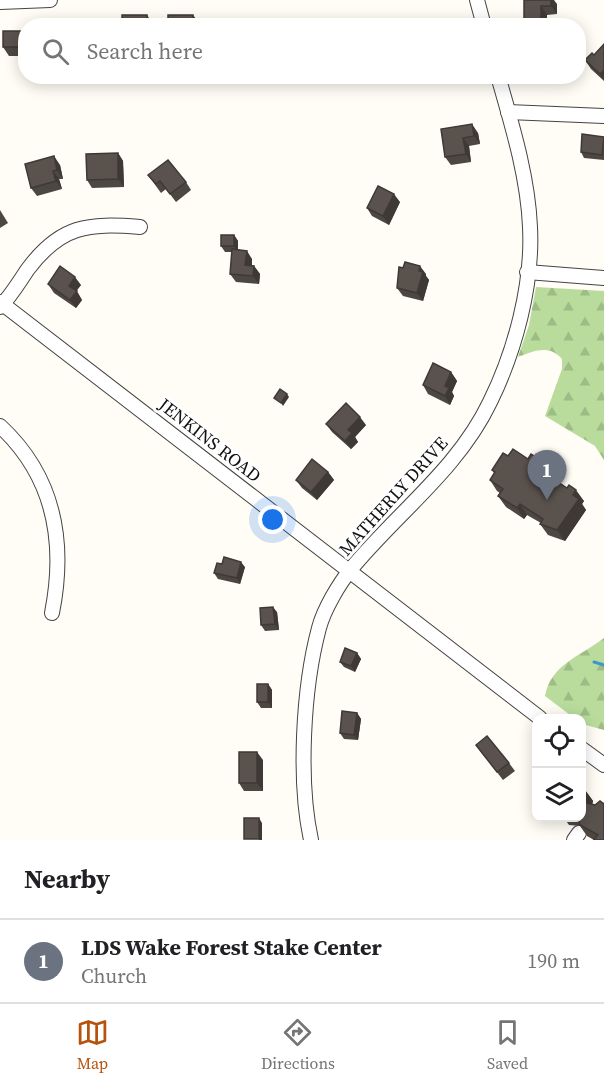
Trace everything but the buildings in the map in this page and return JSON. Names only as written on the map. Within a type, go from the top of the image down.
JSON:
[{"type":"street","points":[[0,2],[50,0]]},
{"type":"street","points":[[477,0],[482,18]]},
{"type":"street","name":"MATHERLY DRIVE","points":[[311,840],[304,739],[312,662],[319,626],[350,570],[438,477],[483,417],[509,355],[527,272],[531,226],[525,182],[500,84]]},
{"type":"street","points":[[508,112],[604,116]]},
{"type":"street","points":[[1,304],[39,255],[63,235],[89,225],[140,227]]},
{"type":"street","points":[[527,272],[604,278]]},
{"type":"street","name":"JENKINS ROAD","points":[[1,304],[535,714]]},
{"type":"street","points":[[0,426],[20,445],[40,478],[53,513],[59,563],[52,614]]},
{"type":"street","points":[[586,752],[604,765]]},
{"type":"green space","points":[[536,287],[604,291],[604,460],[595,446],[545,416],[562,369],[562,359],[547,350],[518,357],[529,325]]},
{"type":"green space","points":[[604,638],[604,730],[586,725],[586,714],[569,714],[545,696],[554,676],[568,662]]},
{"type":"waterway","points":[[594,662],[604,665]]},
{"type":"place","name":"LDS Wake Forest Stake Center","points":[[547,500]]}]
